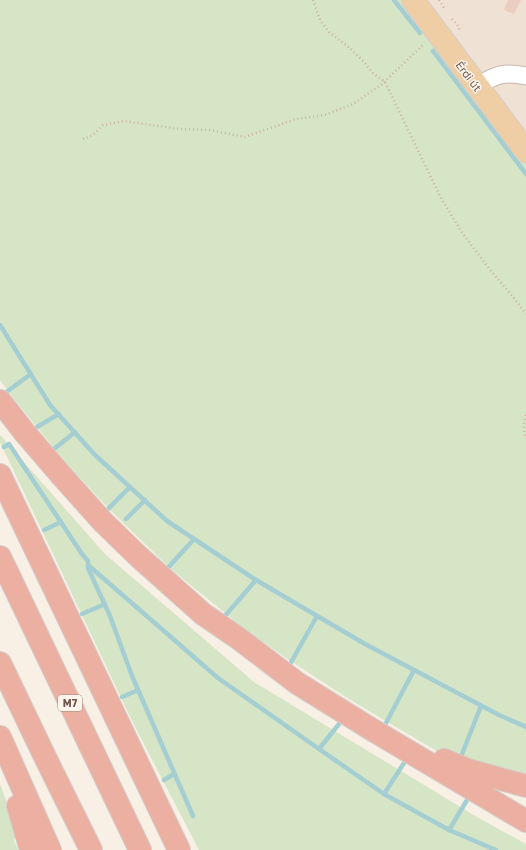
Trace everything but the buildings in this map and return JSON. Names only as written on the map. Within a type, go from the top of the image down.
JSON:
[{"type":"highway","points":[[0,401],[61,475],[103,522],[203,614],[238,638],[297,684],[526,821]]},
{"type":"highway","points":[[0,475],[179,850]]},
{"type":"highway","name":"M7","points":[[0,557],[140,850]]},
{"type":"highway","points":[[0,663],[44,757],[91,850]]},
{"type":"highway","points":[[371,729],[468,770],[526,786]]},
{"type":"highway","points":[[0,737],[50,850]]},
{"type":"highway","points":[[0,748],[31,850]]},
{"type":"main road","name":"Érdi út","points":[[413,0],[526,152]]},
{"type":"street","points":[[477,86],[495,76],[505,74],[526,76]]},
{"type":"path","points":[[313,0],[320,20],[329,32],[351,49],[373,73],[385,82],[441,198],[463,234],[526,314]]},
{"type":"path","points":[[83,140],[93,135],[103,125],[124,121],[180,129],[210,130],[245,136],[296,119],[325,115],[353,104],[385,82],[436,32]]},
{"type":"path","points":[[526,415],[523,431],[526,438]]},
{"type":"shaded area","points":[[403,0],[526,0],[526,163],[520,157]]},
{"type":"green space","points":[[0,0],[403,0],[526,163],[526,774],[445,756],[352,701],[246,630],[172,570],[112,512],[67,464],[0,380]]},
{"type":"green space","points":[[0,435],[105,554],[254,682],[477,817],[526,844],[526,850],[199,850],[134,725],[0,442]]},
{"type":"green space","points":[[0,784],[17,830],[14,840],[18,850],[0,850]]},
{"type":"waterway","points":[[394,0],[420,33]]},
{"type":"waterway","points":[[433,51],[526,174]]},
{"type":"waterway","points":[[0,325],[50,405],[95,455],[167,521],[256,580],[365,644],[499,715],[526,727]]},
{"type":"waterway","points":[[5,393],[31,374]]},
{"type":"waterway","points":[[37,427],[59,414]]},
{"type":"waterway","points":[[49,453],[75,432]]},
{"type":"waterway","points":[[4,447],[9,444],[88,561],[88,568],[110,616],[132,676],[193,816]]},
{"type":"waterway","points":[[105,512],[130,487]]},
{"type":"waterway","points":[[126,519],[145,500]]},
{"type":"waterway","points":[[44,530],[61,522]]},
{"type":"waterway","points":[[166,570],[194,539]]},
{"type":"waterway","points":[[88,565],[218,678],[319,749],[384,794],[449,830],[496,850]]},
{"type":"waterway","points":[[224,617],[256,580]]},
{"type":"waterway","points":[[82,614],[105,604]]},
{"type":"waterway","points":[[289,666],[317,616]]},
{"type":"waterway","points":[[386,723],[414,670]]},
{"type":"waterway","points":[[122,697],[138,690]]},
{"type":"waterway","points":[[462,754],[481,706]]},
{"type":"waterway","points":[[319,749],[339,724]]},
{"type":"waterway","points":[[384,794],[404,763]]},
{"type":"waterway","points":[[164,780],[174,774]]},
{"type":"waterway","points":[[449,830],[467,800]]}]
